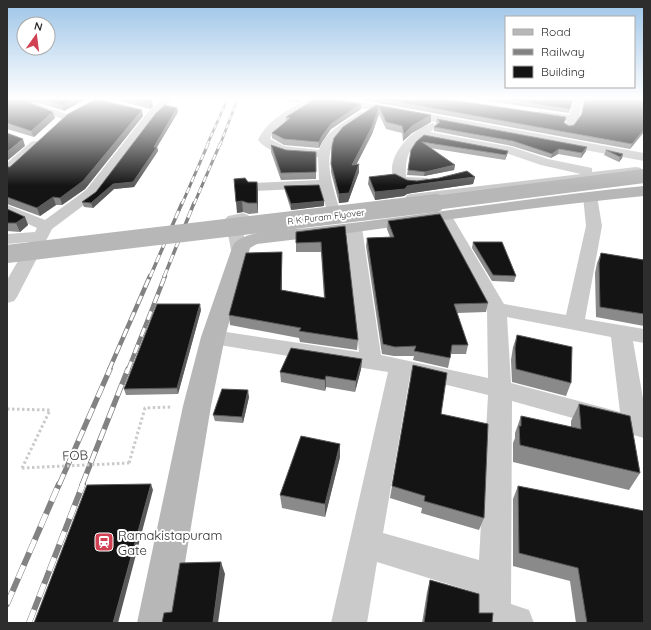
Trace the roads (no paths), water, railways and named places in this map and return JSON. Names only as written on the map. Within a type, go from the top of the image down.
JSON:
[{"type":"street","points":[[7,297],[43,231],[91,193],[138,127]]},
{"type":"street","points":[[272,127],[265,134],[264,140],[268,145],[280,149],[325,154]]},
{"type":"street","points":[[332,208],[325,184],[325,154],[332,137],[345,127]]},
{"type":"street","points":[[432,127],[409,142],[404,147],[400,162],[399,176],[406,182],[432,180]]},
{"type":"street","points":[[483,127],[644,157]]},
{"type":"street","points":[[422,134],[512,151],[546,162],[604,174]]},
{"type":"street","points":[[7,170],[38,141],[21,139]]},
{"type":"street","points":[[239,250],[233,219],[644,170]]},
{"type":"street","name":"R K Puram Flyover","points":[[7,254],[471,199],[644,176]]},
{"type":"street","points":[[254,186],[325,184]]},
{"type":"street","points":[[156,623],[197,406],[213,337],[239,250],[242,245],[254,239],[354,228],[590,196],[644,191]]},
{"type":"street","points":[[574,324],[594,226],[590,196]]},
{"type":"street","points":[[7,210],[43,231]]},
{"type":"street","points":[[445,216],[497,309],[500,389],[493,581],[501,621]]},
{"type":"street","points":[[354,228],[371,362]]},
{"type":"street","points":[[7,239],[43,231]]},
{"type":"street","points":[[497,309],[644,336]]},
{"type":"street","points":[[213,337],[401,366],[500,389],[640,427],[621,331]]},
{"type":"street","points":[[349,623],[401,366]]},
{"type":"street","points":[[364,543],[493,581]]},
{"type":"railway","points":[[207,145],[215,127]]},
{"type":"railway","points":[[220,145],[227,127]]},
{"type":"railway","points":[[182,204],[208,144]]},
{"type":"railway","points":[[194,204],[220,144]]},
{"type":"railway","points":[[150,277],[182,203]]},
{"type":"railway","points":[[164,277],[194,203]]},
{"type":"railway","points":[[109,370],[150,276]]},
{"type":"railway","points":[[128,370],[165,276]]},
{"type":"railway","points":[[59,485],[110,369]]},
{"type":"railway","points":[[82,485],[128,369]]},
{"type":"railway","points":[[7,604],[59,484]]},
{"type":"railway","points":[[29,623],[83,484]]},
{"type":"place","name":"Ramakistapuram Gate","points":[[104,542]]}]
